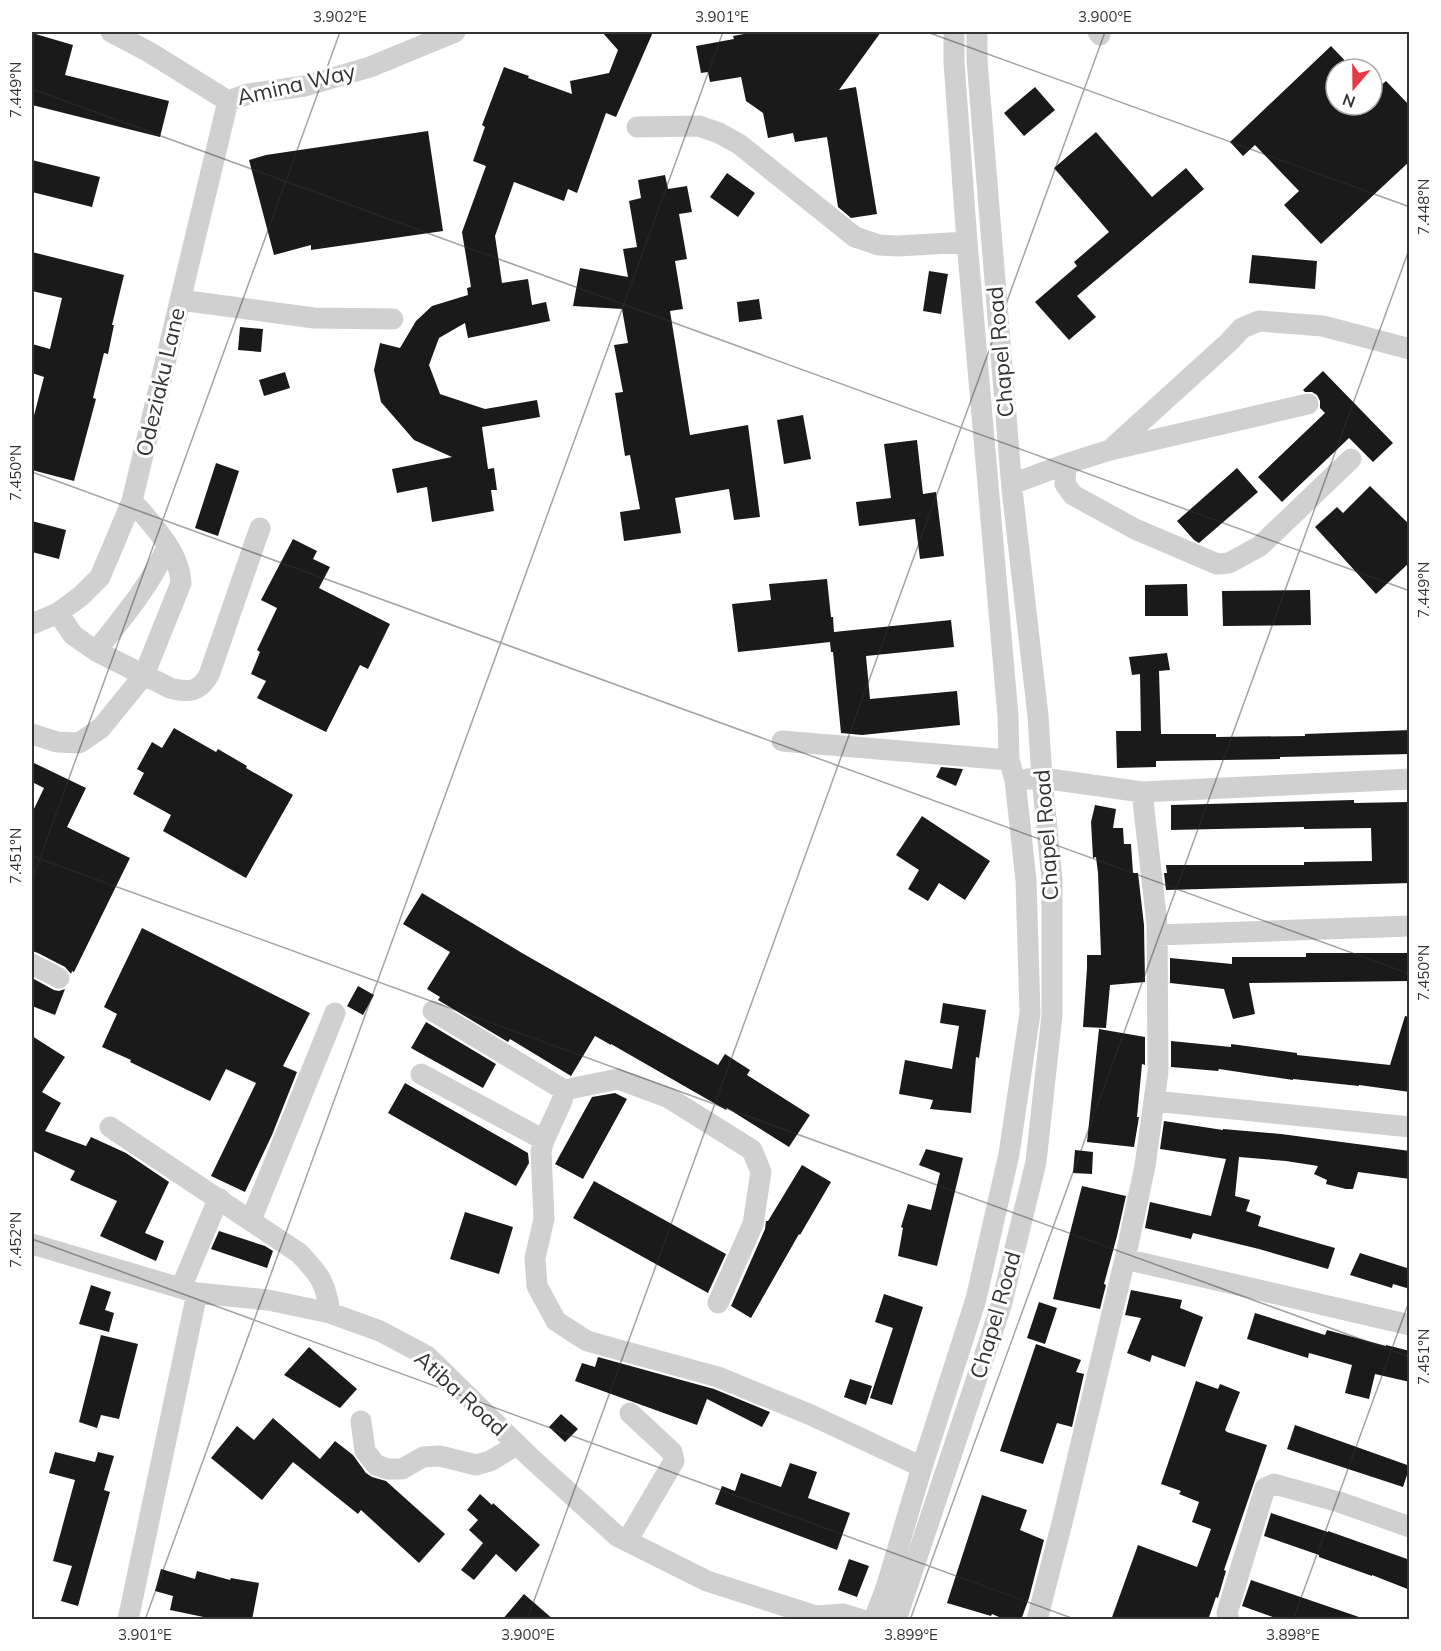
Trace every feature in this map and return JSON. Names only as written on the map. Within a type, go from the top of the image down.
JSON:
[{"type":"street","name":"Amina Way","points":[[111,32],[149,52],[228,101],[248,94],[305,86],[370,67],[456,32]]},
{"type":"street","name":"Chapel Road","points":[[880,1619],[889,1578],[922,1467],[976,1299],[1010,1154],[1030,1013],[1026,880],[1016,780],[1009,760],[1008,716],[967,242],[954,62],[954,32]]},
{"type":"street","name":"Chapel Road","points":[[880,1619],[1001,1306],[1036,1162],[1052,1015],[1052,880],[1038,716],[1012,484],[980,105],[977,32]]},
{"type":"street","name":"Odeziaku Lane","points":[[32,624],[58,613],[81,596],[100,577],[132,501],[228,101]]},
{"type":"street","points":[[636,127],[699,126],[719,133],[739,144],[855,237],[879,245],[898,246],[967,242]]},
{"type":"street","points":[[180,300],[314,318],[393,319]]},
{"type":"street","points":[[1110,450],[1242,328],[1259,321],[1323,326],[1410,349]]},
{"type":"street","points":[[1012,484],[1110,450],[1308,404]]},
{"type":"street","points":[[1066,464],[1065,484],[1073,495],[1135,529],[1217,564],[1229,563],[1260,546],[1351,459]]},
{"type":"street","points":[[32,734],[57,742],[79,743],[101,728],[144,675],[181,583],[181,572],[178,562],[159,533],[132,501]]},
{"type":"street","points":[[58,613],[73,635],[96,651],[170,688],[182,691],[194,690],[203,684],[209,675],[260,528]]},
{"type":"street","points":[[96,651],[144,591],[167,547]]},
{"type":"street","points":[[782,741],[1009,760]]},
{"type":"street","points":[[1016,780],[1042,778],[1142,792],[1410,779]]},
{"type":"street","points":[[1037,1620],[1125,1259],[1145,1166],[1158,1072],[1158,935],[1142,792]]},
{"type":"street","points":[[1158,935],[1410,926]]},
{"type":"street","points":[[32,964],[59,978]]},
{"type":"street","points":[[433,1011],[564,1090],[618,1079],[669,1098],[752,1150],[761,1172],[753,1224],[718,1303]]},
{"type":"street","points":[[251,1220],[335,1013]]},
{"type":"street","points":[[421,1074],[544,1140]]},
{"type":"street","points":[[564,1090],[562,1101],[540,1151],[544,1219],[536,1258],[537,1286],[556,1321],[587,1341],[718,1377],[811,1415],[922,1467]]},
{"type":"street","points":[[1154,1101],[1410,1127]]},
{"type":"street","points":[[110,1127],[292,1247],[317,1272],[327,1290],[330,1313]]},
{"type":"street","points":[[128,1620],[189,1290],[214,1209],[220,1199]]},
{"type":"street","name":"Atiba Road","points":[[32,1244],[189,1290],[268,1300],[330,1313],[380,1331],[427,1356],[517,1445],[617,1536],[707,1581],[819,1618],[843,1614],[880,1619]]},
{"type":"street","points":[[1125,1259],[1410,1324]]},
{"type":"street","points":[[627,1541],[674,1461],[672,1452],[630,1413]]},
{"type":"street","points":[[361,1421],[365,1451],[376,1465],[388,1469],[402,1468],[423,1456],[440,1456],[476,1465],[490,1461],[517,1445]]},
{"type":"street","points":[[1229,1620],[1227,1612],[1265,1488],[1274,1484],[1340,1502],[1410,1527]]},
{"type":"building","points":[[602,32],[653,32],[616,117],[606,113],[577,193],[568,189],[564,201],[514,182],[495,236],[502,283],[528,279],[532,305],[546,302],[550,321],[468,338],[465,323],[439,338],[429,365],[440,394],[485,409],[537,400],[540,417],[482,427],[488,469],[494,468],[497,490],[491,490],[494,511],[432,522],[427,487],[397,493],[392,469],[452,457],[414,440],[381,402],[374,370],[380,343],[400,348],[416,321],[432,306],[468,295],[467,288],[471,287],[462,232],[486,166],[473,161],[485,127],[482,125],[504,67],[572,94],[570,81],[609,73],[618,50]]},
{"type":"building","points":[[755,32],[881,32],[839,90],[856,87],[877,214],[851,218],[838,207],[827,137],[795,142],[793,133],[768,138],[763,113],[746,101],[741,77],[710,82],[708,72],[701,73],[696,46],[734,39],[733,36]]},
{"type":"building","points":[[32,33],[73,45],[65,75],[169,101],[160,137],[32,105]]},
{"type":"building","points":[[1331,46],[1342,57],[1324,57],[1324,117],[1384,117],[1384,83],[1386,81],[1410,106],[1410,161],[1321,244],[1284,205],[1299,191],[1255,145],[1243,156],[1230,142]]},
{"type":"building","points":[[1035,87],[1055,110],[1024,136],[1004,113]]},
{"type":"building","points":[[428,131],[443,231],[311,250],[311,245],[274,255],[249,160],[266,155]]},
{"type":"building","points":[[1096,132],[1152,197],[1186,168],[1204,189],[1077,296],[1096,317],[1069,340],[1035,302],[1077,266],[1074,262],[1109,232],[1054,168]]},
{"type":"building","points":[[32,160],[100,177],[92,207],[32,192]]},
{"type":"building","points":[[727,173],[755,193],[738,217],[710,197]]},
{"type":"building","points":[[665,175],[668,189],[687,186],[692,212],[679,214],[687,259],[675,261],[683,309],[670,311],[690,435],[748,425],[760,517],[734,520],[729,489],[675,498],[681,533],[624,541],[620,512],[640,509],[630,455],[625,456],[615,393],[623,392],[614,345],[628,343],[622,309],[573,306],[580,268],[628,277],[623,249],[637,247],[629,201],[641,198],[638,180]]},
{"type":"building","points":[[32,252],[124,275],[112,325],[114,325],[108,354],[104,353],[93,398],[96,399],[74,481],[32,470],[32,423],[44,377],[32,373],[32,344],[50,349],[62,298],[32,291]]},
{"type":"building","points":[[1252,255],[1317,261],[1315,289],[1249,283]]},
{"type":"building","points":[[929,271],[948,274],[941,314],[923,311]]},
{"type":"building","points":[[759,299],[762,319],[739,322],[737,302]]},
{"type":"building","points":[[240,327],[263,329],[261,352],[238,350]]},
{"type":"building","points":[[1323,371],[1393,443],[1373,462],[1349,438],[1282,502],[1258,477],[1325,413],[1320,408],[1317,395],[1303,390]]},
{"type":"building","points":[[285,372],[290,388],[264,396],[259,380]]},
{"type":"building","points":[[803,415],[811,459],[784,464],[777,420]]},
{"type":"building","points":[[917,440],[923,494],[936,492],[944,556],[920,559],[915,519],[859,526],[856,502],[891,498],[884,444]]},
{"type":"building","points":[[216,463],[239,471],[218,536],[195,528]]},
{"type":"building","points":[[1237,468],[1258,492],[1199,543],[1177,521]]},
{"type":"building","points":[[1370,486],[1410,525],[1410,562],[1376,594],[1315,527],[1337,507],[1343,513]]},
{"type":"building","points":[[32,521],[66,530],[59,559],[32,552]]},
{"type":"building","points":[[293,539],[317,551],[313,559],[330,567],[319,588],[390,624],[368,669],[360,665],[326,732],[257,698],[266,681],[251,674],[260,652],[257,650],[277,608],[261,600]]},
{"type":"building","points":[[827,579],[834,632],[951,620],[954,647],[866,656],[870,699],[957,691],[960,725],[862,735],[841,733],[830,642],[738,652],[732,604],[771,600],[769,584]]},
{"type":"building","points":[[1187,584],[1188,616],[1145,616],[1145,585]]},
{"type":"building","points":[[1310,590],[1311,625],[1223,626],[1222,591]]},
{"type":"building","points":[[1167,653],[1170,670],[1159,671],[1161,734],[1216,734],[1216,737],[1305,736],[1305,734],[1410,730],[1410,754],[1156,761],[1156,767],[1117,768],[1116,731],[1141,731],[1140,674],[1132,675],[1129,657]]},
{"type":"building","points":[[174,728],[216,752],[218,749],[293,795],[246,878],[163,831],[171,815],[133,794],[144,773],[137,769],[152,742],[162,748]]},
{"type":"building","points":[[32,762],[86,788],[67,827],[130,858],[71,974],[65,967],[32,951],[32,813],[44,788],[32,782]]},
{"type":"building","points":[[941,767],[963,769],[956,786],[936,777]]},
{"type":"building","points":[[1354,800],[1354,803],[1410,802],[1410,883],[1166,890],[1164,873],[1167,873],[1166,865],[1304,865],[1304,862],[1372,861],[1371,828],[1171,830],[1171,805]]},
{"type":"building","points":[[1095,805],[1116,809],[1113,828],[1123,828],[1124,844],[1131,844],[1133,873],[1138,873],[1144,925],[1145,982],[1110,985],[1106,1028],[1083,1027],[1087,955],[1101,955],[1098,873],[1096,857],[1093,858],[1091,822]]},
{"type":"building","points":[[922,816],[990,861],[965,900],[939,883],[928,901],[908,889],[919,870],[896,855]]},
{"type":"building","points":[[422,893],[718,1065],[725,1054],[750,1070],[747,1075],[810,1115],[789,1147],[727,1108],[726,1110],[595,1036],[571,1076],[510,1039],[508,1042],[438,1000],[440,997],[427,989],[450,952],[403,924]]},
{"type":"building","points":[[142,928],[310,1013],[283,1066],[297,1072],[272,1135],[245,1192],[211,1176],[256,1083],[226,1069],[210,1101],[102,1047],[117,1014],[104,1007]]},
{"type":"building","points":[[1306,953],[1410,953],[1410,981],[1249,983],[1255,1014],[1233,1019],[1224,989],[1170,983],[1170,958],[1232,964],[1232,957],[1306,957]]},
{"type":"building","points":[[32,978],[54,990],[65,989],[55,1015],[32,1006]]},
{"type":"building","points":[[358,986],[374,995],[363,1015],[347,1006]]},
{"type":"building","points":[[943,1003],[986,1010],[979,1058],[976,1057],[971,1113],[930,1109],[933,1100],[899,1094],[905,1060],[952,1069],[959,1026],[940,1023]]},
{"type":"building","points":[[1405,1016],[1410,1017],[1410,1092],[1293,1080],[1219,1069],[1218,1071],[1171,1067],[1171,1041],[1231,1047],[1231,1044],[1297,1053],[1297,1055],[1390,1065]]},
{"type":"building","points":[[426,1022],[496,1064],[483,1088],[411,1048]]},
{"type":"building","points":[[1099,1029],[1145,1037],[1145,1065],[1142,1064],[1137,1117],[1139,1117],[1134,1147],[1087,1142]]},
{"type":"building","points":[[32,1036],[65,1057],[42,1092],[61,1103],[45,1131],[86,1146],[91,1137],[126,1153],[169,1182],[145,1233],[164,1241],[156,1261],[100,1236],[117,1201],[70,1180],[75,1171],[33,1151],[32,1154]]},
{"type":"building","points":[[405,1083],[528,1153],[529,1163],[516,1186],[388,1113]]},
{"type":"building","points":[[615,1093],[627,1099],[583,1179],[555,1164],[592,1097]]},
{"type":"building","points":[[1164,1121],[1410,1151],[1410,1179],[1358,1172],[1353,1189],[1346,1189],[1326,1184],[1327,1180],[1314,1174],[1318,1166],[1239,1157],[1235,1196],[1250,1200],[1246,1211],[1261,1216],[1258,1226],[1335,1248],[1328,1269],[1193,1233],[1191,1239],[1145,1228],[1150,1202],[1211,1216],[1226,1159],[1160,1149]]},
{"type":"building","points":[[926,1149],[963,1158],[937,1266],[898,1256],[903,1228],[901,1227],[908,1204],[931,1210],[940,1173],[919,1165]]},
{"type":"building","points":[[1075,1150],[1093,1152],[1092,1174],[1073,1173]]},
{"type":"building","points":[[802,1165],[831,1182],[751,1318],[731,1306],[765,1229],[766,1221]]},
{"type":"building","points":[[594,1181],[726,1254],[708,1293],[573,1218]]},
{"type":"building","points":[[1082,1186],[1126,1196],[1100,1309],[1053,1299]]},
{"type":"building","points":[[465,1212],[513,1227],[499,1274],[450,1259]]},
{"type":"building","points":[[219,1231],[265,1246],[273,1251],[267,1268],[211,1249]]},
{"type":"building","points":[[1360,1253],[1410,1269],[1410,1289],[1393,1284],[1392,1288],[1350,1275]]},
{"type":"building","points":[[91,1285],[111,1292],[105,1310],[114,1313],[109,1332],[79,1324]]},
{"type":"building","points":[[1131,1290],[1182,1300],[1180,1308],[1203,1317],[1185,1367],[1152,1355],[1150,1362],[1127,1353],[1141,1318],[1125,1315]]},
{"type":"building","points":[[884,1294],[923,1307],[892,1405],[870,1398],[893,1328],[875,1322]]},
{"type":"building","points":[[1039,1302],[1057,1308],[1045,1344],[1027,1338]]},
{"type":"building","points":[[1255,1313],[1325,1335],[1327,1330],[1410,1351],[1410,1382],[1375,1374],[1369,1399],[1345,1393],[1352,1365],[1309,1353],[1308,1358],[1247,1339]]},
{"type":"building","points":[[101,1335],[138,1344],[119,1419],[101,1415],[97,1428],[79,1422]]},
{"type":"building","points":[[1036,1344],[1081,1360],[1076,1372],[1084,1374],[1072,1427],[1057,1423],[1043,1464],[1000,1451]]},
{"type":"building","points":[[309,1347],[357,1389],[340,1408],[284,1375]]},
{"type":"building","points":[[598,1357],[714,1389],[770,1412],[762,1427],[707,1399],[697,1425],[575,1381],[582,1363],[595,1367]]},
{"type":"building","points":[[850,1379],[872,1386],[866,1405],[844,1397]]},
{"type":"building","points":[[1196,1381],[1218,1389],[1220,1384],[1240,1392],[1225,1430],[1267,1445],[1224,1570],[1226,1571],[1218,1598],[1216,1597],[1208,1620],[1111,1620],[1138,1545],[1197,1567],[1211,1529],[1192,1522],[1199,1502],[1179,1494],[1181,1491],[1161,1484]]},
{"type":"building","points":[[561,1414],[578,1429],[565,1442],[549,1427]]},
{"type":"building","points":[[273,1418],[320,1459],[335,1441],[353,1455],[366,1473],[386,1481],[445,1534],[419,1563],[361,1510],[358,1514],[293,1462],[262,1500],[211,1458],[237,1426],[254,1440]]},
{"type":"building","points":[[1295,1425],[1410,1466],[1403,1487],[1287,1449]]},
{"type":"building","points":[[55,1452],[95,1462],[98,1452],[114,1456],[104,1490],[110,1492],[78,1606],[61,1601],[72,1566],[53,1561],[75,1480],[49,1473]]},
{"type":"building","points":[[790,1463],[817,1472],[808,1498],[850,1513],[837,1550],[715,1504],[722,1486],[735,1491],[741,1473],[781,1487]]},
{"type":"building","points":[[480,1494],[540,1545],[516,1572],[496,1554],[474,1580],[461,1570],[483,1543],[469,1530],[478,1520],[467,1510]]},
{"type":"building","points":[[982,1495],[1027,1510],[1020,1530],[1044,1540],[1021,1620],[1006,1620],[992,1614],[991,1616],[947,1603]]},
{"type":"building","points":[[1271,1513],[1410,1560],[1410,1590],[1264,1536]]},
{"type":"building","points":[[849,1559],[869,1566],[857,1597],[838,1590]]},
{"type":"building","points":[[161,1569],[195,1579],[197,1571],[230,1580],[231,1578],[259,1583],[252,1620],[218,1620],[170,1610],[173,1596],[155,1591]]},
{"type":"building","points":[[1251,1580],[1359,1617],[1358,1620],[1281,1620],[1242,1606]]},
{"type":"building","points":[[524,1594],[554,1620],[502,1620]]}]
